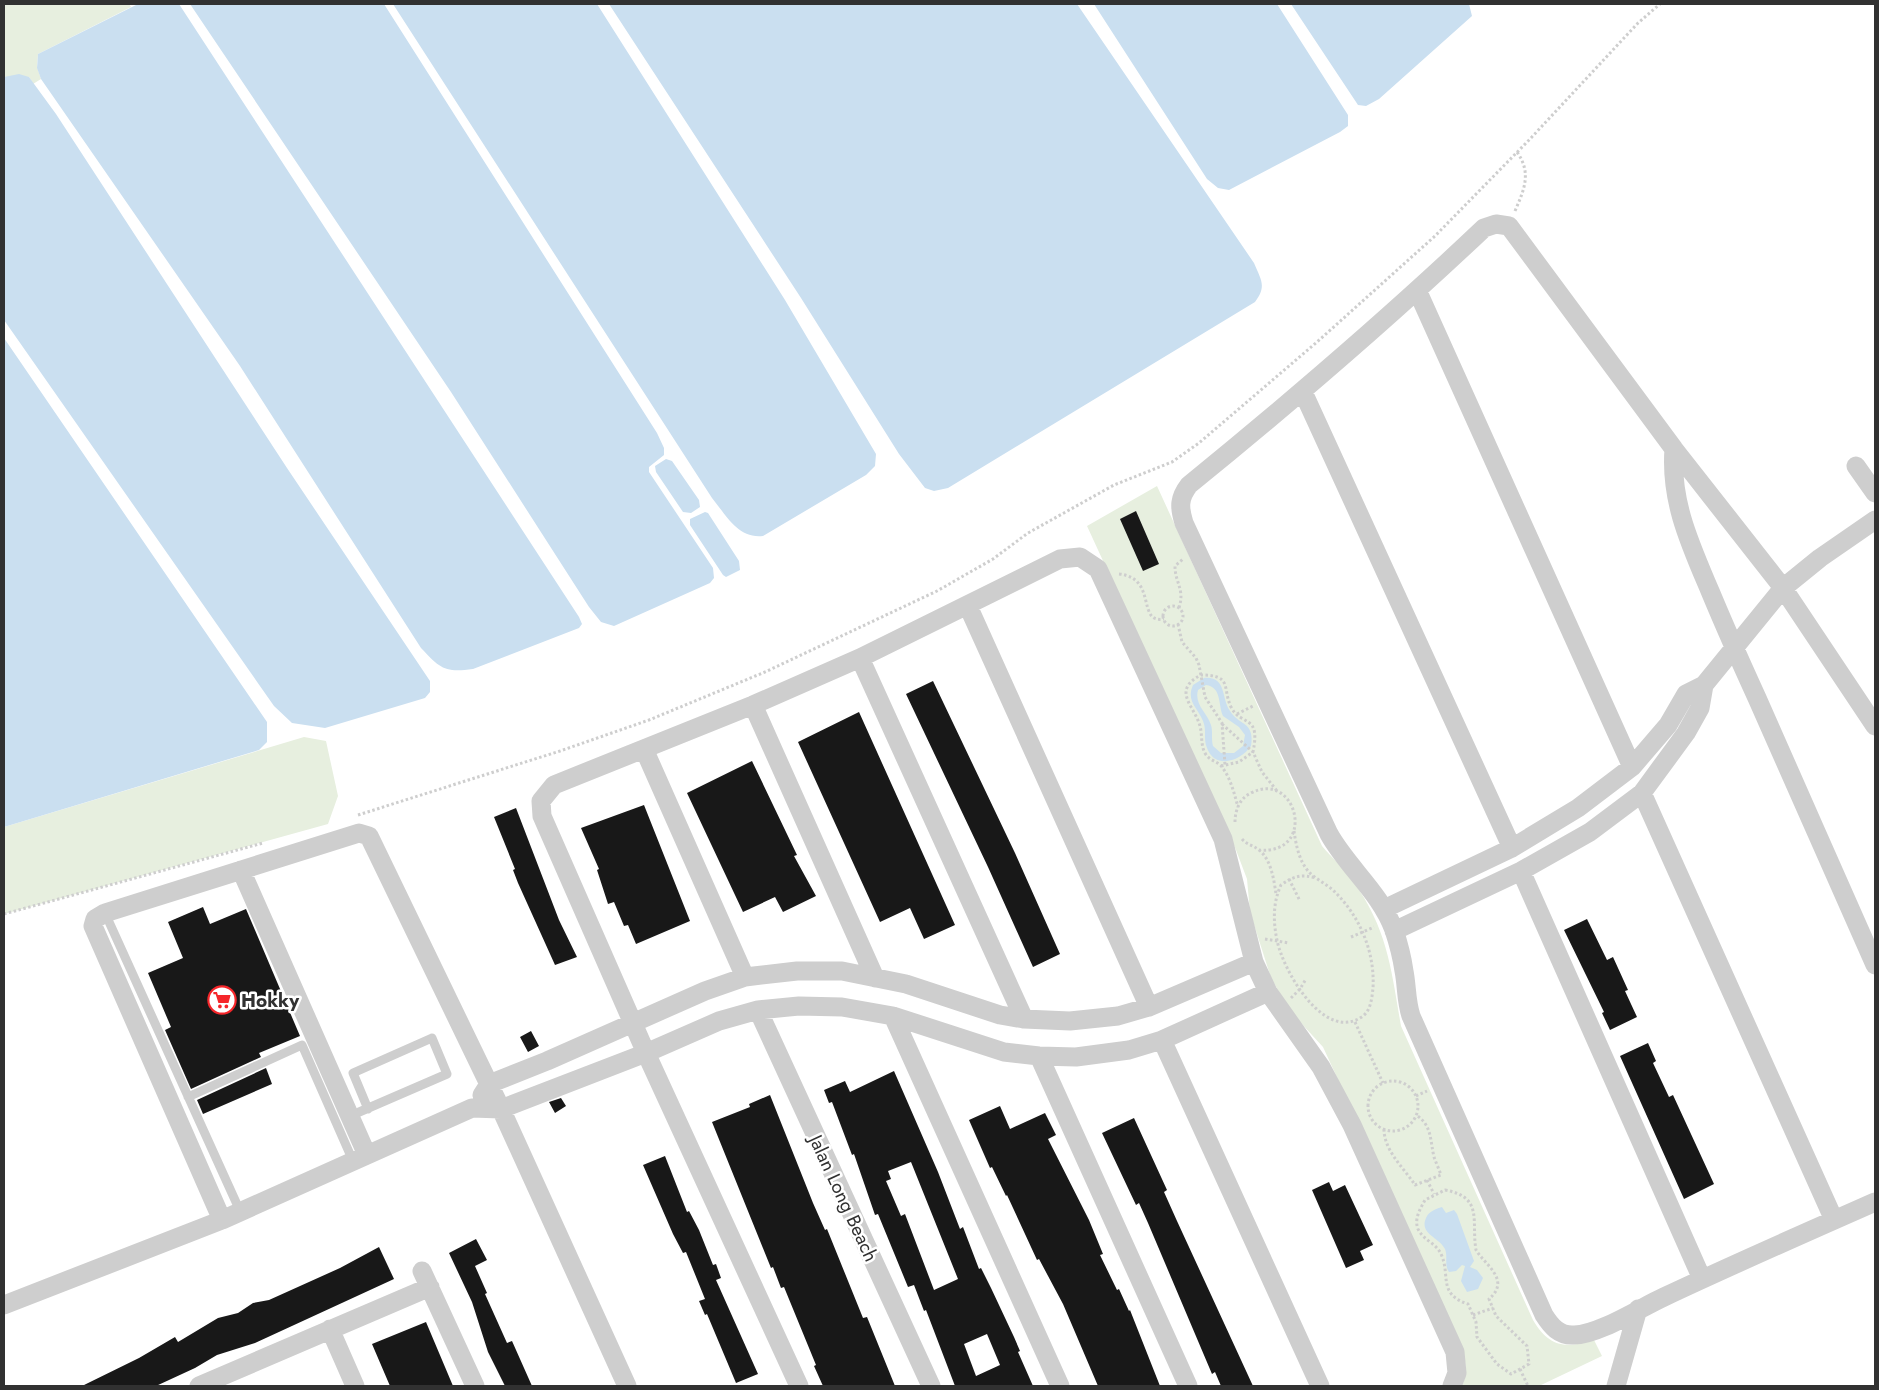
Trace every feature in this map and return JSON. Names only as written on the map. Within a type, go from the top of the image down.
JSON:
[{"type":"street","points":[[1875,726],[1783,588],[1674,449],[1509,226],[1496,224],[1484,228],[1418,290],[1303,392],[1189,485],[1180,498],[1180,512],[1196,549],[1329,834],[1384,909],[1394,931],[1404,971],[1407,1003],[1411,1016],[1544,1315],[1556,1330],[1571,1336],[1593,1332],[1702,1279],[1875,1202]]},
{"type":"street","points":[[1418,290],[1632,767]]},
{"type":"street","points":[[1303,392],[1512,848]]},
{"type":"street","points":[[1674,449],[1672,473],[1681,518],[1734,648],[1875,965]]},
{"type":"street","points":[[1856,466],[1875,493]]},
{"type":"street","points":[[1384,909],[1512,848],[1578,808],[1632,767],[1668,725],[1686,694],[1704,685],[1783,588],[1820,558],[1875,520]]},
{"type":"street","points":[[798,1386],[646,1053],[542,816],[543,797],[554,785],[753,705],[860,658],[1060,559],[1080,557],[1089,561],[1098,569],[1223,839],[1254,962],[1268,992],[1321,1067],[1352,1125],[1454,1352],[1457,1373],[1452,1386]]},
{"type":"street","points":[[968,606],[1149,1007]]},
{"type":"street","points":[[860,658],[1024,1019]]},
{"type":"street","points":[[1394,931],[1521,871],[1590,832],[1642,793],[1686,733],[1700,708],[1704,685]]},
{"type":"street","points":[[753,705],[875,978]]},
{"type":"street","points":[[644,749],[745,977]]},
{"type":"street","points":[[1642,793],[1834,1220]]},
{"type":"street","points":[[222,1220],[93,926],[95,919],[104,913],[359,834],[369,836],[501,1109],[627,1386]]},
{"type":"street","points":[[241,870],[350,1116],[360,1158]]},
{"type":"street","points":[[1521,871],[1702,1279]]},
{"type":"street","points":[[472,1108],[489,1084],[706,990],[745,977],[797,971],[842,971],[906,984],[1000,1015],[1024,1019],[1070,1021],[1118,1016],[1149,1007],[1254,962]]},
{"type":"street","points":[[4,1305],[222,1220],[472,1108],[501,1109],[646,1053],[719,1021],[758,1010],[799,1006],[842,1007],[893,1016],[1004,1052],[1039,1056],[1076,1057],[1120,1051],[1162,1040],[1268,992]]},
{"type":"street","name":"Jalan Long Beach","points":[[758,1010],[931,1386]]},
{"type":"street","points":[[893,1016],[1060,1386]]},
{"type":"street","points":[[1162,1040],[1320,1386]]},
{"type":"street","points":[[1039,1056],[1188,1386]]},
{"type":"street","points":[[202,1386],[330,1329],[426,1279],[476,1386]]},
{"type":"street","points":[[1621,1383],[1638,1309]]},
{"type":"street","points":[[330,1329],[355,1386]]},
{"type":"lane","points":[[104,913],[240,1211]]},
{"type":"lane","points":[[350,1116],[368,1109],[448,1074],[432,1038],[352,1073],[368,1109]]},
{"type":"lane","points":[[188,1097],[302,1045],[360,1158]]},
{"type":"path","points":[[356,816],[560,751],[649,720],[765,672],[937,591],[993,559],[1028,533],[1114,485],[1172,462],[1199,443],[1317,342],[1435,236],[1638,23],[1660,4]]},
{"type":"path","points":[[1509,226],[1525,186],[1526,173],[1524,161],[1517,152]]},
{"type":"path","points":[[1101,575],[1118,574],[1133,578],[1145,591],[1150,615],[1154,618],[1164,619],[1170,625],[1178,624],[1182,619],[1182,613],[1179,608],[1182,591],[1175,573],[1175,566],[1196,549]]},
{"type":"path","points":[[1164,619],[1163,614],[1169,606],[1179,608]]},
{"type":"path","points":[[1178,624],[1182,642],[1196,658],[1205,696],[1222,723],[1252,750],[1262,772],[1277,791],[1290,801],[1294,808],[1296,816],[1294,831],[1290,839],[1276,849],[1259,850],[1250,846],[1238,833]]},
{"type":"path","points":[[1212,675],[1226,685],[1232,708],[1252,725],[1256,741],[1252,750],[1239,762],[1224,764],[1206,756],[1202,747],[1200,724],[1187,703],[1185,694],[1189,685],[1201,677],[1212,675]]},
{"type":"path","points":[[1222,723],[1224,764],[1238,807],[1235,824]]},
{"type":"path","points":[[1238,807],[1250,793],[1258,790],[1277,791]]},
{"type":"path","points":[[1259,850],[1270,867],[1276,895],[1274,921],[1277,940],[1286,965],[1312,1005],[1341,1023],[1355,1022],[1366,1013],[1373,991],[1372,966],[1363,932],[1346,905],[1334,891],[1308,871],[1301,858],[1294,831]]},
{"type":"path","points":[[4,914],[265,842]]},
{"type":"path","points":[[1276,895],[1281,885],[1289,879],[1306,875],[1316,878]]},
{"type":"path","points":[[1289,879],[1300,901]]},
{"type":"path","points":[[1351,937],[1363,932]]},
{"type":"path","points":[[1248,937],[1289,943]]},
{"type":"path","points":[[1355,1022],[1383,1083]]},
{"type":"path","points":[[1398,1082],[1412,1089],[1418,1102],[1416,1115],[1404,1129],[1384,1129],[1374,1122],[1369,1109],[1372,1094],[1383,1083],[1398,1082]]},
{"type":"path","points":[[1384,1129],[1384,1137],[1391,1153],[1415,1185],[1442,1175],[1434,1158],[1428,1127],[1424,1120],[1416,1115]]},
{"type":"path","points":[[1427,1180],[1434,1194]]},
{"type":"path","points":[[1445,1190],[1457,1192],[1472,1204],[1475,1213],[1476,1250],[1497,1276],[1497,1286],[1494,1295],[1489,1299],[1492,1308],[1496,1316],[1527,1346],[1529,1364],[1520,1370],[1511,1374],[1497,1364],[1477,1337],[1474,1315],[1468,1304],[1457,1300],[1446,1282],[1442,1256],[1418,1229],[1419,1210],[1425,1200],[1434,1194],[1445,1190]]},
{"type":"path","points":[[1474,1315],[1492,1308]]},
{"type":"path","points":[[1520,1370],[1528,1386]]},
{"type":"green space","points":[[4,4],[129,4],[131,7],[38,54],[37,67],[41,79],[33,84],[29,77],[4,78]]},
{"type":"green space","points":[[1157,486],[1322,846],[1353,881],[1374,916],[1391,968],[1401,1026],[1533,1320],[1545,1336],[1559,1344],[1584,1343],[1594,1340],[1602,1356],[1539,1386],[1462,1386],[1466,1366],[1461,1346],[1323,1047],[1290,1011],[1271,978],[1250,912],[1247,879],[1236,850],[1087,526]]},
{"type":"green space","points":[[304,737],[326,741],[338,796],[328,824],[4,914],[4,827]]},
{"type":"water","points":[[138,4],[179,4],[579,617],[582,624],[579,628],[473,669],[455,670],[443,667],[421,648],[240,366],[41,79],[37,68],[38,54]]},
{"type":"water","points":[[190,4],[384,4],[657,433],[664,448],[664,455],[649,467],[649,472],[713,568],[714,578],[710,583],[614,626],[601,622],[589,607],[451,392]]},
{"type":"water","points":[[393,4],[597,4],[785,300],[876,454],[875,466],[866,475],[763,536],[746,534],[733,524],[712,498]]},
{"type":"water","points":[[609,4],[1077,4],[1254,263],[1262,283],[1261,292],[1255,302],[948,488],[934,491],[925,488],[899,454],[801,298]]},
{"type":"water","points":[[1094,4],[1277,4],[1348,115],[1348,126],[1229,190],[1218,188],[1207,179]]},
{"type":"water","points":[[1291,4],[1469,4],[1472,16],[1379,99],[1366,106],[1358,105]]},
{"type":"water","points":[[19,74],[29,77],[56,114],[287,468],[430,681],[430,692],[425,698],[325,728],[292,723],[274,706],[4,320],[4,77]]},
{"type":"water","points":[[4,338],[267,722],[267,742],[259,750],[4,827]]},
{"type":"water","points":[[666,459],[672,461],[699,500],[700,507],[691,513],[683,512],[656,472],[655,466]]},
{"type":"water","points":[[705,512],[708,513],[739,561],[740,570],[726,577],[690,525],[690,519]]},
{"type":"water","points":[[1204,678],[1211,678],[1220,684],[1230,711],[1251,732],[1251,746],[1241,756],[1228,761],[1222,761],[1211,755],[1206,745],[1203,721],[1193,704],[1191,691],[1193,685]],"holes":[[[1206,685],[1211,686],[1219,697],[1223,716],[1239,727],[1245,735],[1243,746],[1234,753],[1221,753],[1213,746],[1211,725],[1199,704],[1197,695],[1198,690]]]},
{"type":"water","points":[[1442,1207],[1446,1213],[1454,1210],[1457,1214],[1474,1261],[1470,1267],[1477,1270],[1483,1278],[1478,1289],[1467,1292],[1461,1281],[1465,1266],[1462,1265],[1456,1271],[1449,1272],[1445,1249],[1425,1228],[1427,1216]]},
{"type":"building","points":[[1136,511],[1159,564],[1143,571],[1120,519]]},
{"type":"building","points":[[933,681],[1015,853],[1060,954],[1033,967],[906,694]]},
{"type":"building","points":[[859,712],[955,925],[924,939],[910,908],[880,922],[798,742]]},
{"type":"building","points":[[752,761],[797,855],[794,856],[816,896],[783,912],[775,897],[743,912],[687,793]]},
{"type":"building","points":[[644,805],[690,921],[636,944],[628,925],[624,926],[614,902],[608,904],[597,870],[599,869],[581,828]]},
{"type":"building","points":[[516,808],[559,920],[577,957],[555,965],[518,883],[513,870],[515,869],[494,817]]},
{"type":"building","name":"Hokky","points":[[203,907],[210,924],[246,909],[300,1036],[259,1053],[261,1057],[191,1089],[165,1030],[171,1027],[148,973],[183,958],[168,922]]},
{"type":"building","points":[[1587,919],[1607,960],[1613,957],[1628,990],[1625,991],[1637,1017],[1610,1030],[1602,1013],[1604,1012],[1564,930]]},
{"type":"building","points":[[531,1031],[539,1046],[528,1052],[520,1037]]},
{"type":"building","points":[[1648,1043],[1656,1061],[1653,1063],[1669,1097],[1673,1095],[1714,1184],[1684,1199],[1620,1056]]},
{"type":"building","points":[[266,1068],[272,1084],[203,1114],[197,1100]]},
{"type":"building","points":[[894,1071],[938,1172],[960,1229],[963,1227],[979,1269],[981,1268],[1014,1337],[1020,1351],[1018,1352],[1033,1386],[955,1386],[926,1310],[924,1311],[914,1285],[908,1287],[878,1214],[875,1215],[854,1154],[852,1155],[832,1102],[829,1103],[824,1090],[845,1081],[850,1092]],"holes":[[[911,1162],[958,1279],[934,1290],[905,1214],[901,1216],[886,1181],[891,1179],[888,1171]],[[987,1334],[1000,1365],[976,1376],[964,1344]]]},
{"type":"building","points":[[770,1095],[813,1203],[825,1230],[827,1229],[863,1318],[867,1317],[895,1386],[823,1386],[784,1287],[781,1288],[773,1267],[771,1268],[712,1122],[750,1107],[749,1104]]},
{"type":"building","points":[[561,1098],[566,1106],[555,1113],[549,1102]]},
{"type":"building","points":[[1000,1106],[1010,1129],[1045,1113],[1056,1135],[1048,1139],[1089,1220],[1103,1254],[1100,1255],[1117,1290],[1119,1289],[1130,1310],[1160,1386],[1098,1386],[1063,1304],[1039,1259],[1037,1260],[992,1167],[990,1168],[969,1120]]},
{"type":"building","points":[[1134,1118],[1167,1190],[1164,1192],[1253,1386],[1221,1386],[1215,1372],[1212,1374],[1139,1203],[1136,1205],[1102,1133]]},
{"type":"building","points":[[665,1156],[687,1212],[689,1211],[699,1230],[713,1265],[716,1264],[721,1278],[716,1280],[758,1374],[736,1383],[707,1314],[705,1315],[699,1301],[705,1299],[686,1252],[683,1253],[673,1234],[643,1165]]},
{"type":"building","points":[[1329,1182],[1333,1191],[1345,1185],[1373,1245],[1360,1251],[1364,1260],[1346,1268],[1312,1190]]},
{"type":"building","points":[[476,1239],[487,1260],[475,1266],[487,1293],[485,1294],[507,1343],[512,1341],[532,1386],[505,1386],[488,1352],[472,1302],[449,1253]]},
{"type":"building","points":[[379,1247],[394,1279],[255,1343],[217,1355],[195,1368],[156,1386],[82,1386],[139,1358],[175,1337],[178,1342],[218,1318],[238,1313],[253,1303],[269,1300],[340,1268]]},
{"type":"building","points":[[426,1322],[453,1386],[390,1386],[372,1344]]},
{"type":"place","name":"Hokky","points":[[222,1000]]}]
